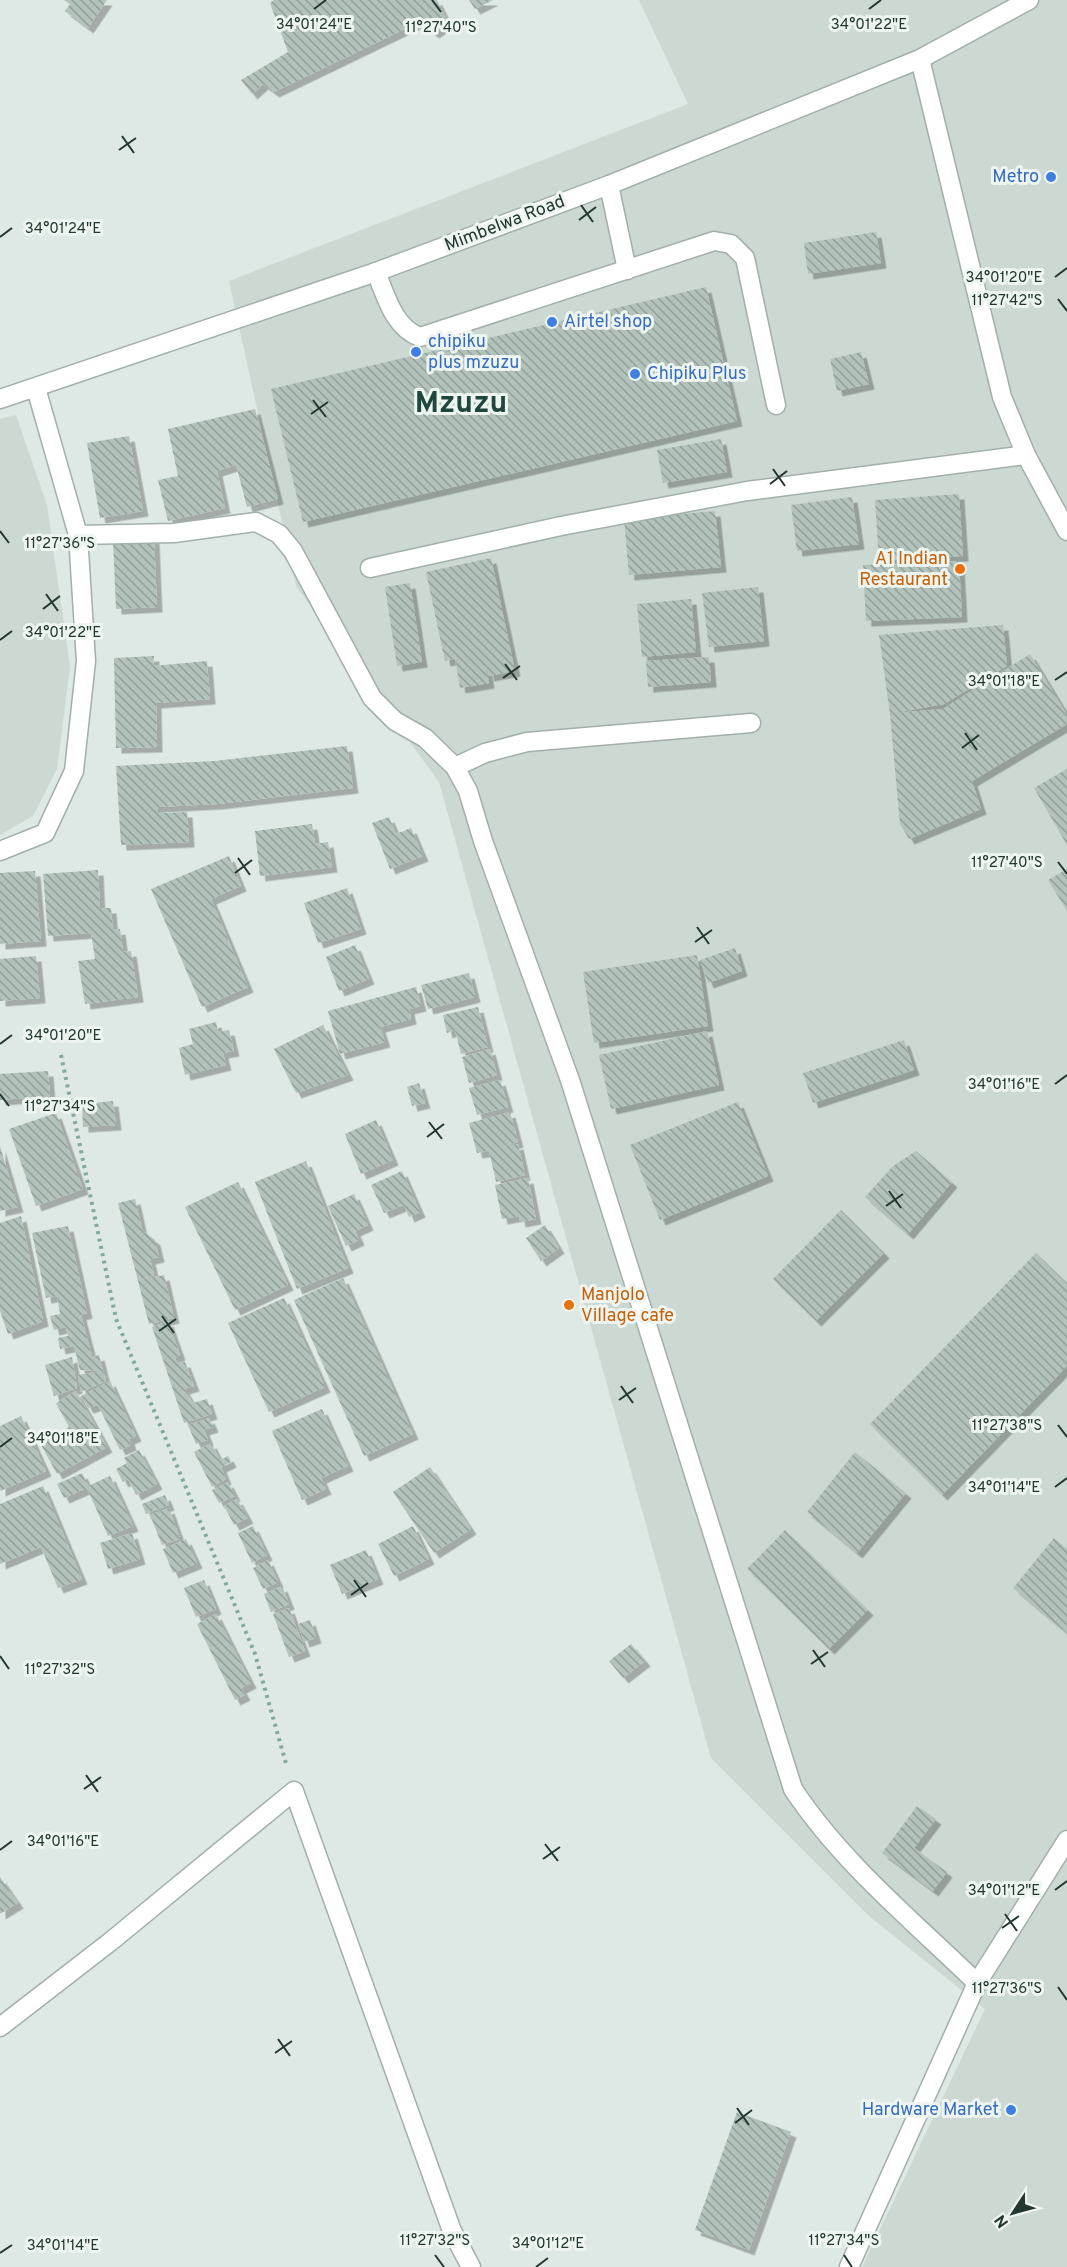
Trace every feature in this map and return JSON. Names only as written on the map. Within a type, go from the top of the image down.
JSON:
[{"type":"street","name":"Mimbelwa Road","points":[[0,399],[376,272],[609,185],[920,59],[1029,0]]},
{"type":"street","points":[[920,59],[1002,397],[1026,455],[1067,531]]},
{"type":"street","points":[[609,185],[627,270]]},
{"type":"street","points":[[376,272],[393,312],[408,332],[420,337],[714,241],[731,244],[745,258],[776,405]]},
{"type":"street","points":[[0,851],[45,833],[74,771],[86,661],[78,535],[36,388]]},
{"type":"street","points":[[370,568],[561,526],[747,491],[1026,455]]},
{"type":"street","points":[[78,535],[174,533],[256,522],[279,534],[293,551],[372,698],[395,721],[425,738],[455,767],[468,791],[483,841],[570,1080],[793,1789],[815,1822],[844,1854],[977,1983]]},
{"type":"street","points":[[455,767],[485,753],[527,742],[751,723]]},
{"type":"street","points":[[0,2027],[110,1942],[294,1791],[452,2231],[471,2267]]},
{"type":"street","points":[[849,2267],[977,1983],[1067,1840]]},
{"type":"path","points":[[61,1055],[116,1320],[255,1654],[294,1791]]},
{"type":"shaded area","points":[[639,0],[1067,0],[1067,2267],[862,2267],[985,2009],[869,1916],[711,1758],[439,782],[296,586],[229,281],[688,104]]},
{"type":"shaded area","points":[[16,415],[47,505],[70,667],[57,769],[33,816],[0,835],[0,419]]},
{"type":"building","points":[[64,0],[107,0],[88,28],[65,11],[70,4]]},
{"type":"building","points":[[274,0],[437,0],[448,23],[434,33],[419,22],[274,92],[263,84],[252,94],[241,80],[288,52],[270,3]]},
{"type":"building","points":[[469,0],[493,0],[475,9]]},
{"type":"building","points":[[876,232],[881,263],[808,274],[804,243]]},
{"type":"building","points":[[706,287],[737,421],[303,522],[271,389]]},
{"type":"building","points":[[861,352],[869,384],[837,391],[830,359]]},
{"type":"building","points":[[255,409],[278,499],[247,507],[236,465],[217,471],[225,508],[168,521],[158,480],[178,476],[168,429]]},
{"type":"building","points":[[129,436],[143,511],[100,518],[87,443]]},
{"type":"building","points":[[721,439],[727,472],[663,483],[657,450]]},
{"type":"building","points":[[959,494],[963,556],[879,561],[875,500]]},
{"type":"building","points":[[852,497],[859,544],[797,551],[791,505]]},
{"type":"building","points":[[715,511],[721,567],[629,575],[624,519]]},
{"type":"building","points":[[154,538],[157,607],[116,609],[113,540]]},
{"type":"building","points":[[491,558],[515,671],[489,676],[485,660],[489,683],[460,688],[455,659],[445,661],[426,572]]},
{"type":"building","points":[[959,561],[962,617],[866,621],[863,565]]},
{"type":"building","points":[[410,583],[422,662],[397,666],[385,587]]},
{"type":"building","points":[[758,587],[764,641],[709,647],[702,593]]},
{"type":"building","points":[[691,599],[696,652],[642,657],[637,604]]},
{"type":"building","points":[[1003,625],[1007,666],[944,704],[895,713],[943,709],[1030,654],[1067,715],[1067,724],[972,781],[981,809],[909,839],[900,824],[890,714],[879,635]]},
{"type":"building","points":[[154,656],[153,666],[207,661],[210,699],[156,703],[157,747],[116,748],[114,658]]},
{"type":"building","points":[[709,657],[711,682],[648,687],[646,661]]},
{"type":"building","points":[[347,746],[353,788],[217,804],[158,807],[158,813],[187,812],[189,842],[121,845],[116,766],[215,761]]},
{"type":"building","points":[[1067,769],[1067,845],[1034,788]]},
{"type":"building","points":[[389,817],[396,834],[411,828],[423,856],[390,869],[372,823]]},
{"type":"building","points":[[312,824],[315,844],[328,842],[332,867],[260,876],[255,831]]},
{"type":"building","points":[[229,856],[241,886],[211,899],[248,987],[202,1007],[151,889]]},
{"type":"building","points":[[1067,869],[1067,911],[1048,880]]},
{"type":"building","points":[[98,870],[100,908],[111,908],[113,930],[120,929],[123,952],[131,951],[138,997],[85,1004],[78,961],[95,959],[91,933],[48,936],[43,874]]},
{"type":"building","points":[[35,871],[41,941],[0,944],[0,873]]},
{"type":"building","points":[[347,888],[361,929],[318,943],[304,903]]},
{"type":"building","points":[[355,945],[369,979],[339,991],[326,957]]},
{"type":"building","points":[[735,948],[742,971],[708,983],[700,960]]},
{"type":"building","points":[[697,955],[708,1026],[594,1043],[583,972]]},
{"type":"building","points":[[36,956],[40,998],[0,1001],[0,959]]},
{"type":"building","points":[[469,973],[475,997],[428,1009],[421,985]]},
{"type":"building","points":[[416,987],[421,1006],[409,1009],[411,1019],[380,1027],[385,1042],[340,1054],[328,1011]]},
{"type":"building","points":[[478,1007],[488,1047],[461,1054],[455,1030],[447,1033],[443,1015]]},
{"type":"building","points":[[216,1022],[218,1032],[229,1030],[234,1051],[223,1053],[226,1065],[185,1075],[179,1048],[193,1044],[189,1029]]},
{"type":"building","points":[[323,1025],[348,1075],[296,1093],[274,1049]]},
{"type":"building","points":[[707,1031],[719,1085],[611,1109],[599,1055]]},
{"type":"building","points":[[904,1040],[914,1070],[813,1103],[803,1073]]},
{"type":"building","points":[[490,1049],[497,1075],[469,1083],[462,1057]]},
{"type":"building","points":[[48,1071],[50,1096],[0,1100],[0,1074]]},
{"type":"building","points":[[500,1080],[508,1107],[477,1115],[469,1088]]},
{"type":"building","points":[[419,1083],[425,1103],[412,1106],[407,1087]]},
{"type":"building","points":[[113,1101],[116,1125],[83,1127],[82,1104]]},
{"type":"building","points":[[738,1102],[768,1176],[660,1220],[630,1145]]},
{"type":"building","points":[[510,1112],[518,1142],[495,1149],[518,1144],[525,1175],[496,1182],[489,1151],[477,1153],[469,1123]]},
{"type":"building","points":[[56,1113],[83,1189],[36,1206],[9,1129]]},
{"type":"building","points":[[376,1120],[393,1160],[361,1174],[345,1134]]},
{"type":"building","points":[[0,1146],[18,1207],[0,1211]]},
{"type":"building","points":[[916,1151],[952,1182],[908,1234],[865,1197],[893,1166]]},
{"type":"building","points":[[306,1161],[348,1268],[297,1289],[255,1182]]},
{"type":"building","points":[[402,1171],[420,1212],[409,1217],[404,1205],[384,1213],[371,1185]]},
{"type":"building","points":[[528,1178],[536,1219],[520,1222],[519,1216],[502,1219],[495,1185]]},
{"type":"building","points":[[238,1182],[288,1285],[235,1310],[185,1207]]},
{"type":"building","points":[[354,1194],[368,1225],[355,1231],[359,1240],[346,1246],[328,1206]]},
{"type":"building","points":[[135,1199],[142,1230],[155,1240],[159,1257],[150,1259],[154,1275],[140,1280],[164,1275],[174,1318],[149,1324],[118,1203]]},
{"type":"building","points":[[841,1210],[884,1253],[816,1321],[773,1279]]},
{"type":"building","points":[[21,1216],[43,1321],[8,1334],[0,1311],[0,1223]]},
{"type":"building","points":[[545,1225],[559,1248],[541,1261],[526,1238]]},
{"type":"building","points":[[68,1226],[87,1313],[81,1315],[92,1357],[99,1355],[103,1371],[80,1370],[74,1346],[60,1349],[58,1338],[68,1336],[66,1327],[54,1330],[50,1316],[60,1314],[57,1296],[46,1298],[32,1233]]},
{"type":"building","points":[[1036,1253],[1067,1283],[1067,1366],[942,1495],[870,1424]]},
{"type":"building","points":[[343,1278],[413,1434],[364,1456],[294,1300]]},
{"type":"building","points":[[284,1298],[325,1387],[269,1412],[228,1323]]},
{"type":"building","points":[[168,1321],[180,1355],[175,1358],[177,1363],[185,1362],[194,1386],[184,1389],[193,1403],[207,1399],[212,1414],[184,1423],[152,1327]]},
{"type":"building","points":[[72,1357],[77,1388],[54,1396],[45,1365]]},
{"type":"building","points":[[103,1371],[106,1381],[81,1392],[78,1375]]},
{"type":"building","points":[[110,1381],[136,1436],[129,1439],[131,1445],[120,1450],[98,1405],[88,1408],[81,1396]]},
{"type":"building","points":[[76,1391],[107,1447],[57,1474],[40,1443],[69,1427],[56,1403]]},
{"type":"building","points":[[322,1409],[348,1466],[321,1478],[326,1489],[302,1500],[272,1431]]},
{"type":"building","points":[[21,1416],[46,1471],[0,1491],[0,1426]]},
{"type":"building","points":[[209,1418],[213,1427],[204,1430],[208,1440],[196,1444],[188,1425]]},
{"type":"building","points":[[211,1443],[220,1460],[228,1456],[231,1462],[221,1467],[226,1479],[212,1487],[194,1452]]},
{"type":"building","points":[[139,1450],[157,1484],[136,1495],[128,1479],[123,1482],[116,1469],[127,1463],[124,1458]]},
{"type":"building","points":[[855,1452],[906,1493],[857,1553],[807,1512]]},
{"type":"building","points":[[430,1467],[471,1529],[434,1553],[393,1492]]},
{"type":"building","points":[[82,1473],[88,1486],[110,1476],[133,1526],[108,1536],[87,1488],[64,1498],[57,1484]]},
{"type":"building","points":[[228,1482],[235,1496],[219,1503],[212,1490]]},
{"type":"building","points":[[43,1486],[82,1579],[58,1588],[41,1547],[0,1564],[0,1504]]},
{"type":"building","points":[[165,1495],[169,1505],[146,1514],[142,1504]]},
{"type":"building","points":[[237,1499],[248,1518],[234,1525],[224,1506]]},
{"type":"building","points":[[169,1508],[180,1539],[162,1545],[150,1515]]},
{"type":"building","points":[[253,1526],[267,1555],[252,1563],[238,1533]]},
{"type":"building","points":[[413,1526],[429,1559],[394,1576],[378,1544]]},
{"type":"building","points":[[785,1530],[868,1610],[829,1649],[747,1569]]},
{"type":"building","points":[[132,1533],[140,1559],[108,1569],[100,1543]]},
{"type":"building","points":[[1054,1538],[1067,1549],[1067,1633],[1013,1588]]},
{"type":"building","points":[[186,1539],[197,1563],[173,1573],[163,1549]]},
{"type":"building","points":[[366,1550],[378,1579],[342,1594],[330,1565]]},
{"type":"building","points":[[268,1560],[278,1582],[263,1589],[253,1568]]},
{"type":"building","points":[[204,1580],[216,1609],[196,1617],[184,1588]]},
{"type":"building","points":[[282,1586],[289,1604],[271,1612],[264,1594]]},
{"type":"building","points":[[289,1608],[305,1651],[289,1657],[273,1614]]},
{"type":"building","points":[[216,1614],[251,1683],[241,1688],[245,1695],[235,1700],[197,1624]]},
{"type":"building","points":[[310,1620],[316,1638],[304,1642],[298,1624]]},
{"type":"building","points":[[631,1644],[645,1661],[623,1678],[609,1661]]},
{"type":"building","points":[[917,1806],[936,1819],[914,1848],[947,1872],[933,1891],[882,1853]]},
{"type":"building","points":[[0,1877],[18,1903],[0,1914]]},
{"type":"building","points":[[737,2112],[791,2132],[749,2250],[695,2230]]},
{"type":"place","name":"Metro","points":[[1051,177]]},
{"type":"place","name":"Airtel shop","points":[[552,322]]},
{"type":"place","name":"chipiku plus mzuzu","points":[[416,352]]},
{"type":"place","name":"Chipiku Plus","points":[[635,374]]},
{"type":"place","name":"A1 Indian Restaurant","points":[[960,569]]},
{"type":"place","name":"Manjolo Village cafe","points":[[569,1305]]},
{"type":"place","name":"Hardware Market","points":[[1011,2110]]},
{"type":"district","name":"Mzuzu","points":[[461,404]]}]
